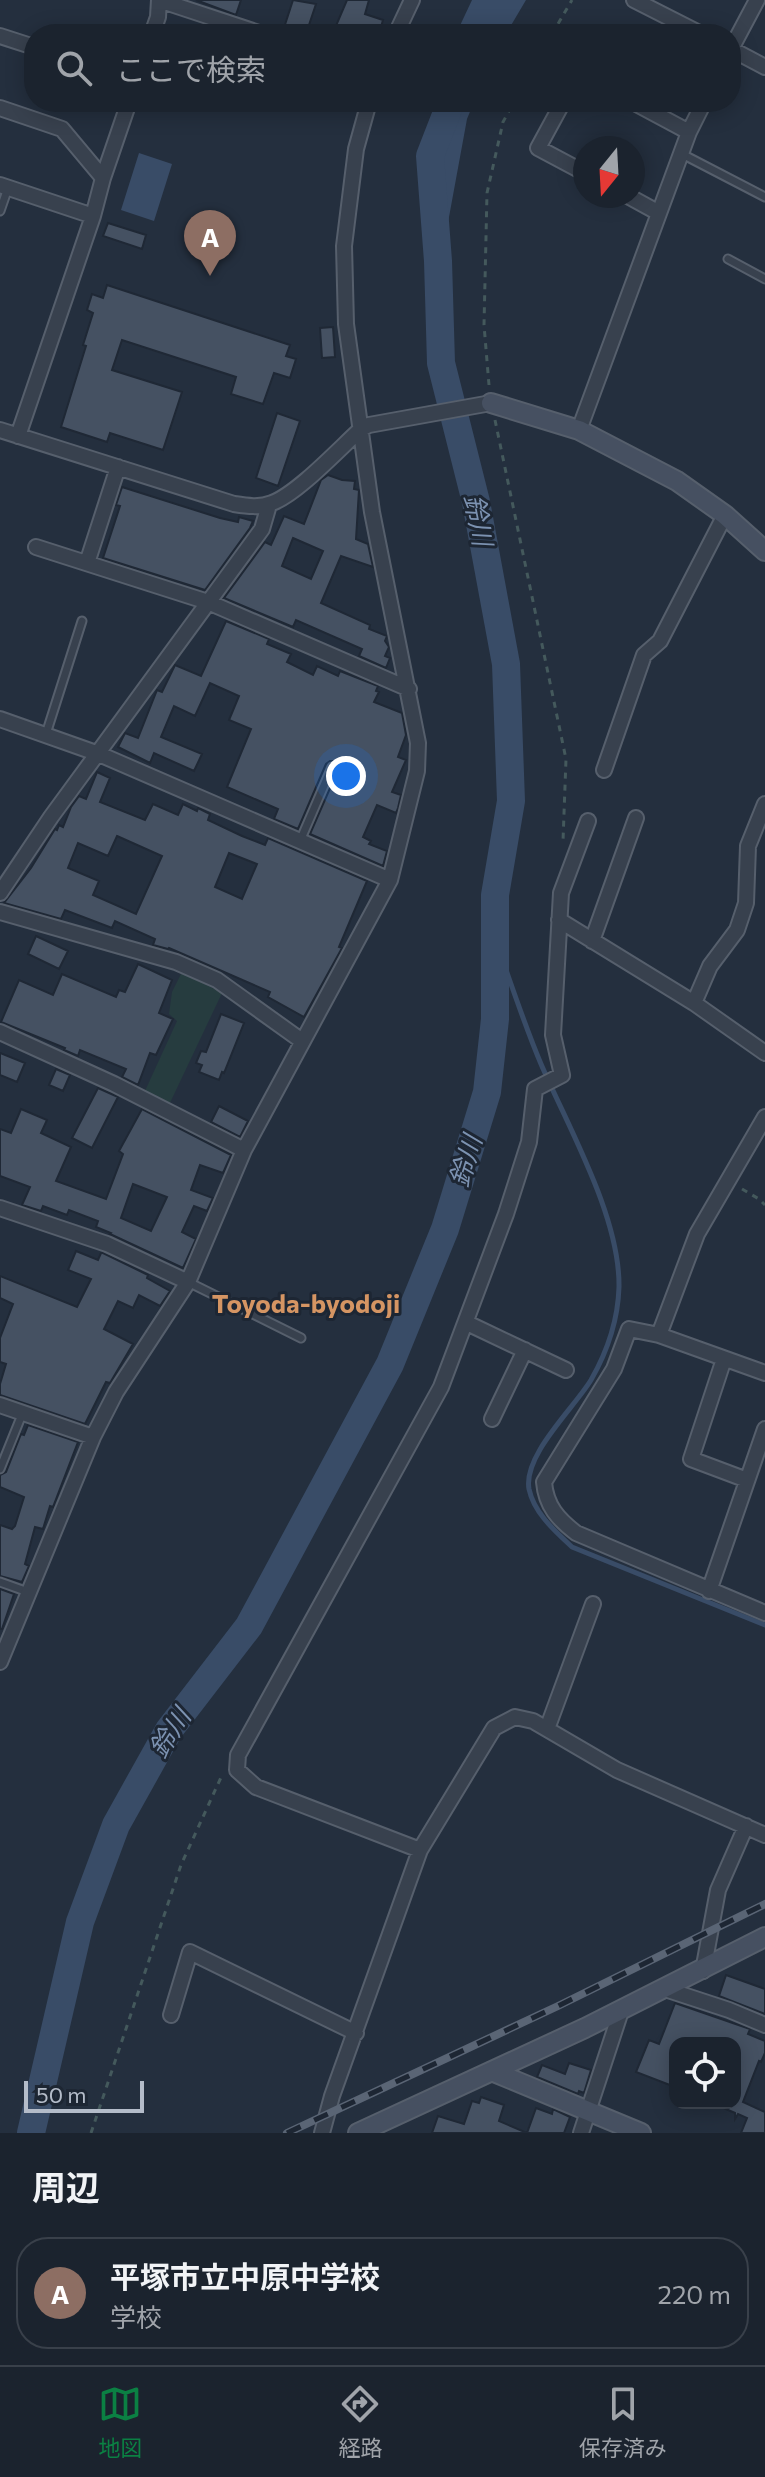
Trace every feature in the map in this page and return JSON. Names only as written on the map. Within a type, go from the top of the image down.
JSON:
[{"type":"street","points":[[156,24],[159,0],[232,24]]},
{"type":"street","points":[[401,24],[412,0]]},
{"type":"street","points":[[634,0],[681,24]]},
{"type":"street","points":[[741,30],[757,0]]},
{"type":"street","points":[[0,36],[24,44]]},
{"type":"street","points":[[741,54],[765,67]]},
{"type":"street","points":[[0,108],[62,129],[103,178]]},
{"type":"street","points":[[18,436],[126,112]]},
{"type":"street","points":[[0,1662],[93,1437],[116,1392],[188,1282],[244,1150],[390,880],[417,771],[418,743],[372,512],[364,427],[346,324],[344,246],[356,149],[366,112]]},
{"type":"street","points":[[558,112],[538,148],[573,167]]},
{"type":"street","points":[[652,112],[689,132]]},
{"type":"street","points":[[579,430],[699,112]]},
{"type":"street","points":[[4,186],[93,216]]},
{"type":"street","points":[[645,205],[659,213]]},
{"type":"street","points":[[0,430],[234,504],[253,506],[269,505],[286,497],[364,427],[491,403],[579,430],[677,481],[725,515],[765,551]]},
{"type":"street","points":[[87,563],[118,467]]},
{"type":"street","points":[[0,893],[51,817],[262,529],[269,505]]},
{"type":"street","points":[[604,770],[644,655],[660,641],[725,515]]},
{"type":"street","points":[[36,547],[208,602],[409,689]]},
{"type":"street","points":[[0,719],[99,754],[390,880]]},
{"type":"street","points":[[694,1003],[710,966],[737,930],[746,903],[748,846],[765,804]]},
{"type":"street","points":[[592,941],[636,818]]},
{"type":"street","points":[[420,1850],[256,1787],[237,1770],[238,1755],[441,1387],[467,1323],[529,1142],[535,1089],[562,1075],[553,1035],[561,893],[588,821]]},
{"type":"street","points":[[0,912],[176,962],[217,980],[302,1041]]},
{"type":"street","points":[[559,920],[694,1003],[765,1053]]},
{"type":"street","points":[[0,1032],[114,1084],[244,1150]]},
{"type":"street","points":[[659,1335],[697,1234],[765,1117]]},
{"type":"street","points":[[0,1208],[107,1244],[188,1282]]},
{"type":"street","points":[[467,1323],[566,1370]]},
{"type":"street","points":[[765,1373],[659,1335],[629,1329],[614,1369],[544,1482],[545,1498],[558,1519],[576,1533],[765,1613]]},
{"type":"street","points":[[492,1419],[525,1350]]},
{"type":"street","points":[[724,1359],[691,1459],[747,1480]]},
{"type":"street","points":[[0,1405],[93,1437]]},
{"type":"street","points":[[709,1591],[765,1429]]},
{"type":"street","points":[[547,1729],[593,1604]]},
{"type":"street","points":[[322,2133],[332,2096],[420,1850],[494,1728],[515,1717],[533,1721],[617,1770],[765,1835]]},
{"type":"street","points":[[703,1971],[718,1890],[746,1826]]},
{"type":"street","points":[[358,2133],[621,2011],[765,1937]]},
{"type":"street","points":[[171,2015],[190,1952],[356,2033]]},
{"type":"street","points":[[665,1989],[765,2025]]},
{"type":"street","points":[[581,2133],[621,2011]]},
{"type":"street","points":[[494,2072],[641,2133]]},
{"type":"lane","points":[[681,154],[765,197]]},
{"type":"lane","points":[[0,211],[4,186]]},
{"type":"lane","points":[[728,259],[765,279]]},
{"type":"lane","points":[[46,734],[82,621]]},
{"type":"lane","points":[[300,841],[332,767]]},
{"type":"lane","points":[[188,1282],[301,1338]]},
{"type":"lane","points":[[0,1469],[23,1412]]},
{"type":"lane","points":[[0,1582],[28,1592]]},
{"type":"path","points":[[558,24],[572,0]]},
{"type":"path","points":[[508,112],[503,122],[487,193],[484,325],[491,403],[566,759],[563,848]]},
{"type":"path","points":[[727,1183],[765,1205]]},
{"type":"path","points":[[91,2133],[181,1865],[223,1771],[238,1755]]},
{"type":"green space","points":[[182,972],[222,993],[169,1105],[144,1093],[177,1021],[169,1014],[172,992]]},
{"type":"water","points":[[472,0],[526,0],[512,24],[461,24]]},
{"type":"water","points":[[439,112],[470,112],[467,119],[438,277]]},
{"type":"water","points":[[139,153],[172,164],[154,221],[121,210]]},
{"type":"building","points":[[196,0],[241,0],[236,15]]},
{"type":"building","points":[[293,0],[316,4],[309,24],[285,24]]},
{"type":"building","points":[[347,0],[369,0],[365,14],[383,20],[382,24],[337,24]]},
{"type":"building","points":[[108,223],[146,235],[142,249],[103,236]]},
{"type":"building","points":[[107,285],[290,345],[286,356],[296,359],[290,378],[274,373],[263,404],[231,394],[236,377],[122,340],[112,370],[182,392],[163,450],[110,433],[107,442],[61,427],[86,346],[83,345],[93,313],[87,310],[92,294],[103,298]]},
{"type":"building","points":[[333,327],[335,357],[322,358],[320,328]]},
{"type":"building","points":[[277,413],[300,421],[278,486],[256,478]]},
{"type":"building","points":[[328,475],[355,481],[354,489],[359,490],[356,539],[368,544],[373,567],[341,556],[321,603],[387,636],[385,641],[389,647],[385,656],[390,658],[386,668],[359,656],[362,649],[296,620],[293,627],[224,598],[265,542],[271,545],[284,516],[304,524],[321,480]],"holes":[[[293,538],[323,551],[311,579],[282,566]]]},
{"type":"building","points":[[122,487],[220,518],[238,522],[239,517],[253,521],[205,590],[103,558],[120,506],[116,505]]},
{"type":"building","points":[[226,621],[269,639],[267,644],[291,654],[287,662],[313,675],[317,666],[338,676],[340,671],[378,686],[376,691],[379,692],[374,702],[402,713],[406,735],[398,757],[406,760],[392,792],[401,795],[398,808],[396,813],[377,805],[363,837],[371,841],[369,844],[387,851],[383,866],[310,834],[338,770],[335,761],[326,764],[298,829],[274,819],[278,809],[227,787],[251,729],[229,720],[239,696],[210,683],[195,716],[174,706],[161,737],[202,754],[194,771],[154,753],[150,763],[118,747],[125,733],[138,738],[157,690],[162,692],[175,665],[201,676]]},
{"type":"building","points":[[97,772],[110,778],[100,802],[145,820],[153,804],[178,815],[183,804],[197,811],[198,808],[210,814],[208,820],[242,836],[265,845],[268,838],[367,881],[339,947],[342,948],[304,1017],[268,997],[270,992],[169,948],[153,945],[155,939],[115,921],[112,928],[65,910],[61,919],[4,903],[55,829],[59,825],[63,827],[79,796],[86,799]],"holes":[[[117,836],[162,856],[136,914],[93,895],[99,881],[68,868],[78,843],[108,856]],[[229,853],[257,864],[242,899],[215,887]]]},
{"type":"building","points":[[36,936],[68,951],[59,969],[28,954]]},
{"type":"building","points":[[138,964],[172,980],[159,1013],[173,1019],[156,1055],[150,1053],[138,1085],[122,1077],[126,1069],[80,1050],[78,1056],[1,1022],[19,980],[53,995],[62,974],[116,997],[119,990],[125,992]]},
{"type":"building","points":[[221,1014],[244,1023],[219,1080],[199,1072],[202,1065],[196,1063],[201,1051],[206,1052]]},
{"type":"building","points":[[0,1053],[25,1063],[17,1082],[0,1075]]},
{"type":"building","points":[[56,1069],[70,1075],[63,1091],[49,1085]]},
{"type":"building","points":[[98,1088],[118,1097],[92,1148],[72,1138]]},
{"type":"building","points":[[219,1106],[248,1121],[240,1137],[211,1122]]},
{"type":"building","points":[[21,1109],[47,1120],[41,1133],[71,1147],[56,1181],[106,1199],[123,1154],[119,1151],[142,1109],[231,1155],[223,1173],[200,1165],[191,1190],[213,1198],[207,1211],[194,1206],[182,1232],[196,1239],[183,1268],[96,1227],[98,1221],[69,1210],[67,1215],[43,1206],[41,1211],[22,1205],[30,1187],[0,1176],[0,1129],[11,1133]],"holes":[[[133,1184],[167,1197],[151,1231],[121,1218]]]},
{"type":"building","points":[[76,1251],[98,1260],[103,1253],[148,1275],[147,1278],[170,1291],[160,1306],[139,1295],[133,1308],[118,1301],[104,1329],[133,1344],[110,1383],[106,1382],[85,1424],[0,1395],[6,1364],[0,1362],[0,1338],[13,1304],[0,1298],[0,1276],[77,1307],[91,1279],[68,1270]]},
{"type":"building","points":[[28,1425],[78,1442],[43,1529],[35,1527],[25,1564],[29,1566],[22,1582],[0,1576],[0,1525],[12,1529],[15,1526],[24,1497],[0,1487],[0,1475],[6,1472],[21,1434],[24,1435]]},
{"type":"building","points":[[0,1589],[14,1594],[2,1629],[0,1629]]},
{"type":"building","points":[[726,1975],[765,1989],[765,2014],[719,1996]]},
{"type":"building","points":[[675,2003],[750,2029],[748,2034],[765,2041],[765,2053],[743,2102],[765,2112],[765,2133],[741,2133],[747,2118],[738,2114],[735,2119],[735,2113],[726,2109],[741,2109],[741,2037],[669,2037],[669,2085],[636,2072],[649,2040],[659,2044]]},
{"type":"building","points":[[569,2063],[591,2070],[584,2093],[579,2091],[578,2094],[537,2077],[542,2065],[565,2074]]},
{"type":"building","points":[[481,2097],[504,2105],[499,2121],[527,2133],[432,2133],[438,2116],[464,2124],[472,2101],[479,2103]]},
{"type":"building","points":[[536,2108],[552,2114],[553,2109],[570,2117],[564,2133],[527,2133]]},
{"type":"waterway","name":"鈴川","points":[[31,2133],[80,1922],[116,1825],[169,1730],[249,1626],[390,1364],[445,1229],[487,1092],[495,1019],[495,895],[511,801],[506,664],[476,502],[441,363],[438,261],[430,156],[447,112]]},
{"type":"waterway","points":[[495,939],[535,1049],[602,1203],[617,1260],[619,1287],[614,1324],[597,1369],[551,1432],[534,1462],[529,1489],[535,1506],[572,1547],[765,1625]]},
{"type":"railway","points":[[287,2133],[558,2006],[765,1904]]},
{"type":"place","name":"平塚市立中原中学校","points":[[210,276]]},
{"type":"district","name":"Toyoda-byodoji","points":[[306,1304]]}]
